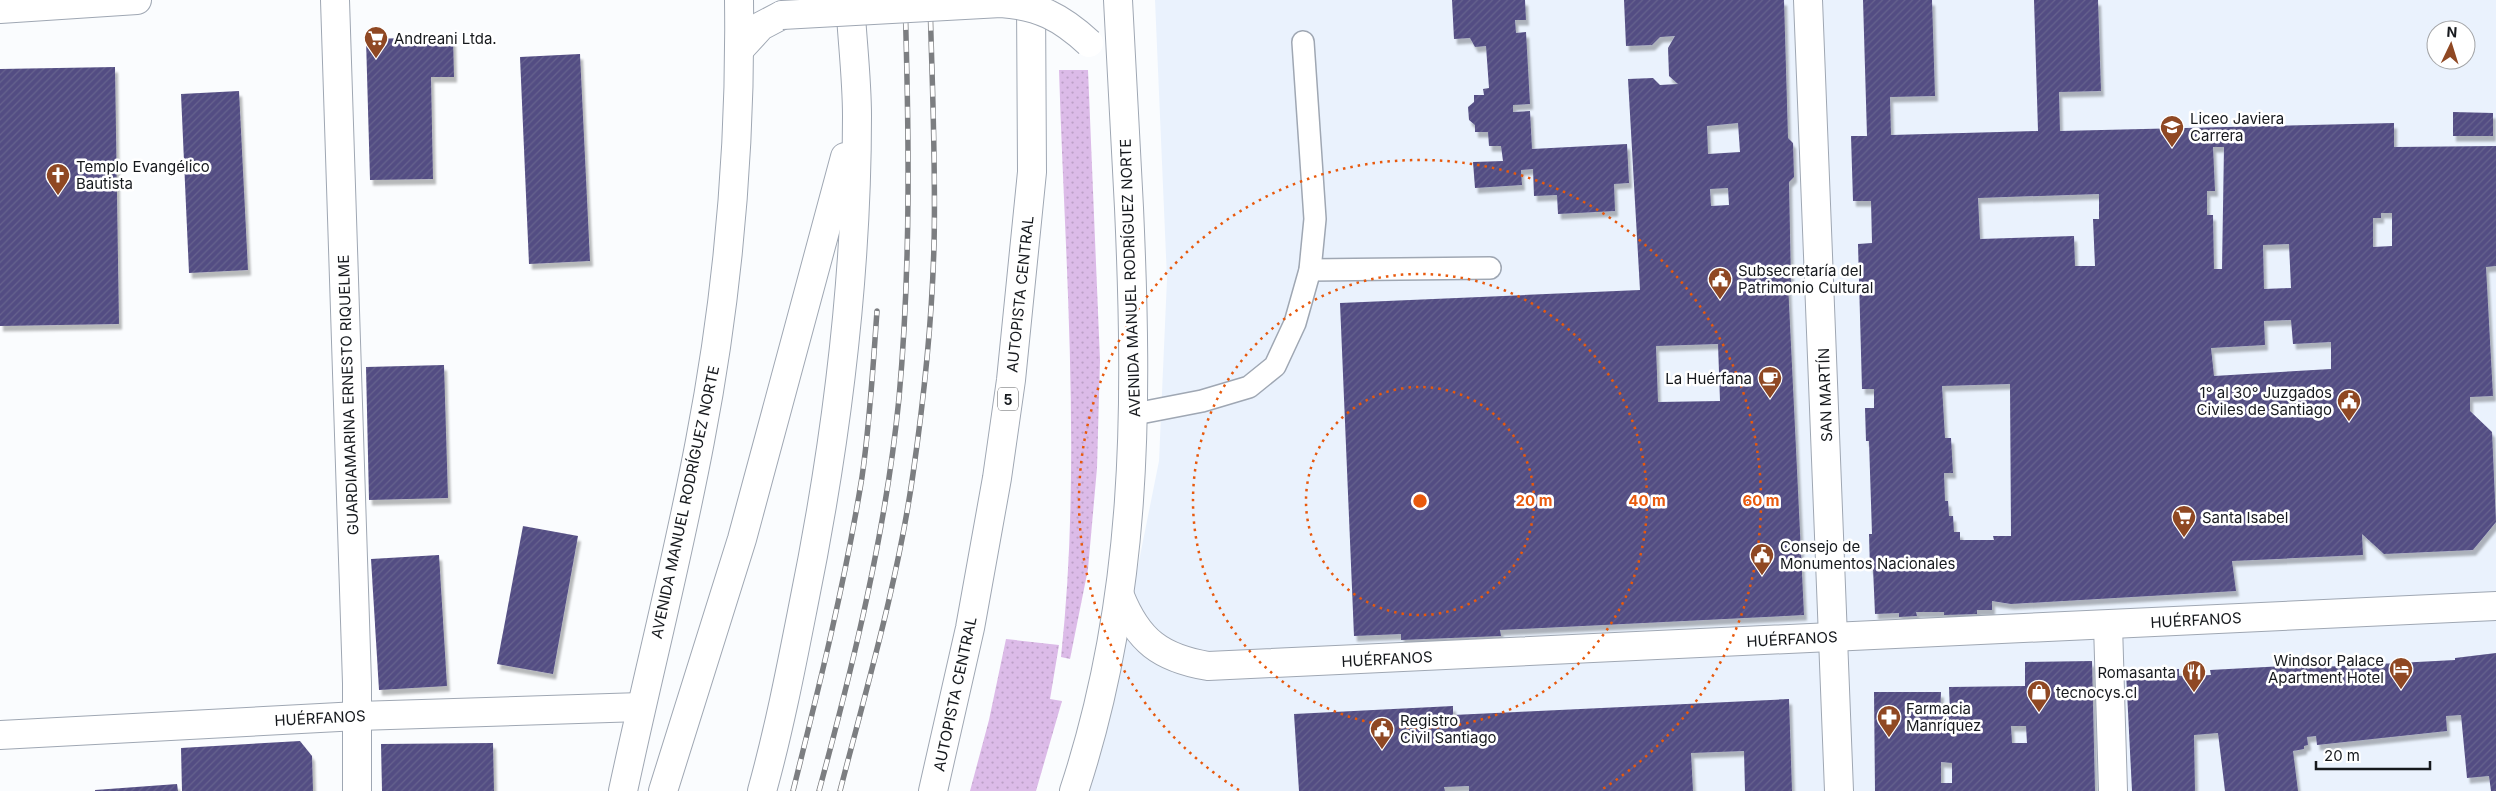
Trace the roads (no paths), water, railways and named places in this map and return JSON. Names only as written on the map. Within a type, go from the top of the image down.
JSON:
[{"type":"main road","points":[[0,9],[137,0]]},
{"type":"main road","name":"GUARDIAMARINA ERNESTO RIQUELME","points":[[334,0],[358,716],[357,791]]},
{"type":"main road","name":"AVENIDA MANUEL RODRÍGUEZ NORTE","points":[[623,791],[683,524],[716,346],[728,252],[736,150],[740,49],[739,0]]},
{"type":"main road","points":[[762,791],[787,690],[822,510],[836,421],[854,233],[857,115],[850,0]]},
{"type":"main road","name":"AUTOPISTA CENTRAL","points":[[933,791],[970,628],[997,478],[1011,380],[1032,172],[1031,0]]},
{"type":"main road","name":"AVENIDA MANUEL RODRÍGUEZ NORTE","points":[[1074,791],[1099,704],[1120,596],[1126,552],[1134,414],[1133,295],[1118,0]]},
{"type":"main road","name":"SAN MARTÍN","points":[[1808,0],[1839,791]]},
{"type":"main road","points":[[740,49],[760,26],[782,15],[992,4],[1025,5],[1052,15],[1122,73]]},
{"type":"main road","points":[[663,791],[742,538],[857,115]]},
{"type":"main road","name":"HUÉRFANOS","points":[[1120,596],[1132,621],[1153,646],[1169,657],[1208,666],[2496,606]]},
{"type":"main road","points":[[2108,625],[2113,791]]},
{"type":"main road","name":"HUÉRFANOS","points":[[0,735],[358,716],[641,707]]},
{"type":"lane","points":[[1134,414],[1202,401],[1249,386],[1275,366],[1295,323],[1310,270],[1315,219],[1303,42]]},
{"type":"lane","points":[[1310,270],[1490,268]]},
{"type":"railway","points":[[819,791],[856,645],[877,547],[886,497],[899,398],[906,298],[908,199],[905,0]]},
{"type":"railway","points":[[840,791],[881,633],[899,554],[907,514],[924,388],[934,245],[930,0]]},
{"type":"railway","points":[[793,791],[831,635],[855,517],[867,436],[877,311]]},
{"type":"place","name":"Andreani Ltda.","points":[[376,59]]},
{"type":"place","name":"Liceo Javiera Carrera","points":[[2172,148]]},
{"type":"place","name":"Templo Evangélico Bautista","points":[[58,196]]},
{"type":"place","name":"Subsecretaría del Patrimonio Cultural","points":[[1720,300]]},
{"type":"place","name":"La Huérfana","points":[[1770,399]]},
{"type":"place","name":"1° al 30° Juzgados Civiles de Santiago","points":[[2349,422]]},
{"type":"place","name":"Santa Isabel","points":[[2184,538]]},
{"type":"place","name":"Consejo de Monumentos Nacionales","points":[[1762,576]]},
{"type":"place","name":"Windsor Palace Apartment Hotel","points":[[2401,690]]},
{"type":"place","name":"Romasanta","points":[[2194,693]]},
{"type":"place","name":"tecnocys.cl","points":[[2039,713]]},
{"type":"place","name":"Farmacia Manríquez","points":[[1889,738]]},
{"type":"place","name":"Registro Civil Santiago","points":[[1382,750]]}]
